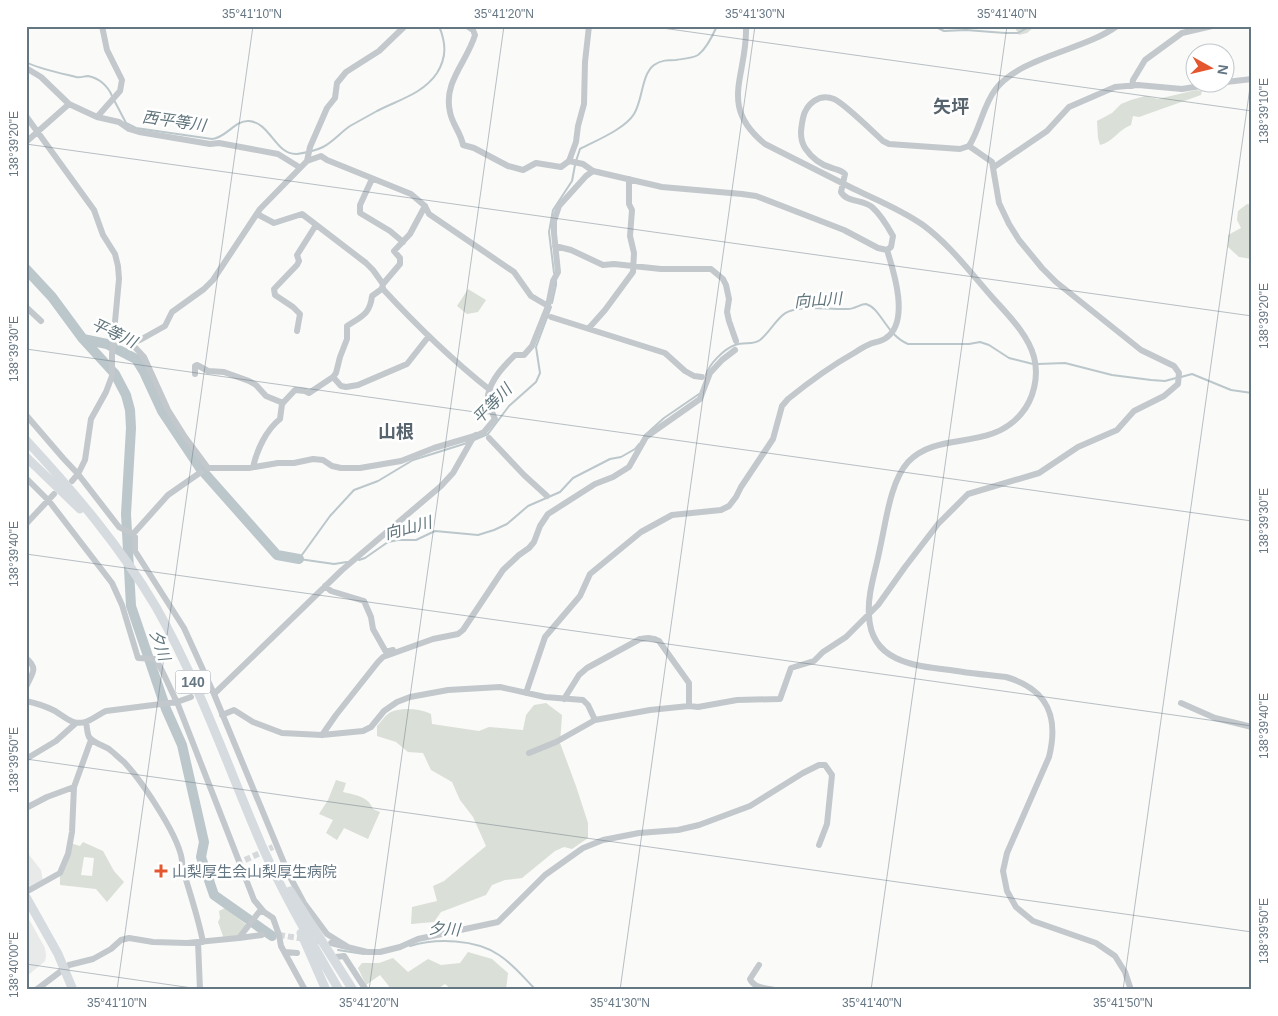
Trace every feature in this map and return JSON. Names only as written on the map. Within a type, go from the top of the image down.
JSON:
[{"type":"highway","points":[[26,431],[72,486]]},
{"type":"highway","name":"140","points":[[26,440],[72,486],[156,607],[174,640],[278,879],[339,990]]},
{"type":"highway","points":[[26,458],[106,534]]},
{"type":"highway","points":[[240,793],[285,883],[353,990]]},
{"type":"highway","points":[[278,879],[326,990]]},
{"type":"highway","points":[[26,897],[58,954],[73,990]]},
{"type":"street","points":[[97,117],[122,87],[122,77],[107,50],[102,26]]},
{"type":"street","points":[[114,340],[131,343],[165,326],[172,312],[209,285],[257,214],[307,158],[327,108],[335,98],[337,83],[346,72],[379,51],[406,26]]},
{"type":"street","points":[[467,26],[473,30],[475,36],[472,47],[452,81],[449,92],[449,111],[463,145],[474,148],[508,166],[523,170],[536,163],[562,167],[573,162],[583,164],[593,171],[662,187],[756,196],[844,230],[878,248],[887,250]]},
{"type":"street","points":[[573,162],[578,126],[584,104],[585,62],[589,26]]},
{"type":"street","points":[[746,26],[746,46],[737,101],[743,121],[752,133],[765,144],[907,215],[939,237],[1014,323],[1026,340],[1034,357],[1036,370],[1032,395],[1020,415],[1002,430],[988,436],[930,448],[917,454],[900,473],[886,522],[868,615],[874,636],[879,644],[884,651],[900,661],[921,667],[1017,680],[1034,691],[1046,705],[1052,718],[1054,731],[1052,744],[1049,757],[1007,852],[1003,871],[1006,886],[1011,900],[1016,907],[1033,921],[1096,943],[1115,956],[1125,972],[1131,990]]},
{"type":"street","points":[[887,250],[893,242],[892,236],[873,208],[842,195],[845,174],[842,171],[824,166],[818,162],[809,153],[801,140],[800,134],[804,112],[808,105],[822,98],[834,99],[889,144],[960,149],[970,146],[994,91],[1003,81],[1032,64],[1098,38],[1117,26]]},
{"type":"street","points":[[1132,86],[1133,80],[1144,60],[1182,33],[1212,26]]},
{"type":"street","points":[[26,68],[69,104],[97,117],[119,122],[129,129],[278,154],[299,167]]},
{"type":"street","points":[[1236,80],[1252,78]]},
{"type":"street","points":[[994,167],[1047,131],[1069,107],[1115,88],[1132,86],[1186,88]]},
{"type":"street","points":[[26,142],[69,104]]},
{"type":"street","points":[[26,116],[94,210],[103,235],[115,254],[119,278],[112,354],[112,376],[91,420],[85,460],[72,486]]},
{"type":"street","points":[[529,753],[556,742],[595,720],[650,710],[689,706],[698,707],[737,700],[780,699],[791,668],[814,661],[823,652],[846,637],[868,615],[938,524],[968,494],[1039,473],[1078,447],[1117,430],[1134,412],[1164,396],[1178,384],[1179,377],[1174,366],[1141,350],[1122,336],[1056,282],[1042,268],[1019,240],[999,203],[992,162],[970,146]]},
{"type":"street","points":[[307,158],[321,156],[372,179],[412,194],[425,206],[429,214],[514,272],[531,296],[548,306]]},
{"type":"street","points":[[212,692],[325,586],[441,486],[453,473],[474,436],[484,432],[495,419],[489,403],[488,396],[490,390],[502,367],[515,355],[524,355],[532,346],[548,306],[553,281],[557,273],[554,221],[559,206],[586,176],[593,171]]},
{"type":"street","points":[[372,179],[360,206],[360,213],[390,231],[403,242]]},
{"type":"street","points":[[589,328],[633,272],[634,253],[630,236],[632,210],[628,204],[628,179]]},
{"type":"street","points":[[253,467],[256,455],[267,434],[280,419],[283,403],[295,390],[309,393],[336,373],[343,347],[348,339],[347,326],[360,319],[370,308],[372,296],[383,286],[400,264],[400,258],[394,251],[410,234],[425,206]]},
{"type":"street","points":[[257,214],[274,223],[302,214],[373,270],[383,286],[422,330],[490,390]]},
{"type":"street","points":[[297,331],[300,314],[275,295],[274,289],[297,265],[299,261],[297,255],[316,225]]},
{"type":"street","points":[[555,246],[571,250],[580,256],[603,265],[614,264],[661,269],[711,270],[723,279],[726,285],[729,299],[728,321],[736,341]]},
{"type":"street","points":[[526,693],[545,637],[580,596],[590,574],[641,532],[672,515],[721,510],[728,506],[736,497],[773,439],[782,406],[788,399],[834,364],[867,345],[886,338],[891,332],[896,322],[899,295],[887,250]]},
{"type":"street","points":[[26,308],[40,321]]},
{"type":"street","points":[[550,316],[665,352],[685,371],[694,376],[702,377]]},
{"type":"street","points":[[333,377],[341,386],[358,385],[407,364],[429,336]]},
{"type":"street","points":[[131,343],[144,357],[168,410],[208,468],[253,467],[313,459],[323,460],[332,466],[341,468],[360,468],[401,461],[434,448],[478,435]]},
{"type":"street","points":[[322,735],[383,657],[433,639],[458,634],[463,630],[503,570],[534,542],[540,526],[548,514],[595,484],[613,477],[629,467],[646,437],[700,398],[710,373],[735,350]]},
{"type":"street","points":[[194,374],[195,366],[198,365],[208,371],[224,372],[256,384],[266,396],[283,403]]},
{"type":"street","points":[[26,415],[78,474],[119,527],[132,534],[136,540],[135,551],[184,628],[222,715],[275,846],[289,875],[304,903],[327,934],[348,947]]},
{"type":"street","points":[[489,438],[547,496]]},
{"type":"street","points":[[132,534],[168,495],[201,472]]},
{"type":"street","points":[[26,478],[49,501],[112,583],[122,605],[138,658],[144,660],[153,659],[160,664],[164,678],[177,702],[242,862],[254,900],[264,912],[273,918],[283,949],[305,990]]},
{"type":"street","points":[[26,524],[54,494]]},
{"type":"street","points":[[325,586],[330,591],[364,601],[371,617],[373,629],[386,652],[396,650],[397,652]]},
{"type":"street","points":[[564,699],[579,676],[588,668],[640,639],[655,638],[689,683],[689,706]]},
{"type":"street","points":[[26,658],[33,664],[34,670],[26,687]]},
{"type":"street","points":[[222,715],[234,710],[253,722],[282,733],[322,735],[363,731],[371,727],[384,711],[397,702],[448,690],[500,687],[545,697],[583,700],[588,705],[595,720]]},
{"type":"street","points":[[26,701],[52,710],[76,723],[86,722],[106,711],[166,704],[191,697]]},
{"type":"street","points":[[1181,703],[1215,718],[1252,727]]},
{"type":"street","points":[[86,722],[91,740],[110,750],[132,771],[146,790],[169,828],[181,855],[192,903],[198,916],[200,990]]},
{"type":"street","points":[[26,759],[56,741],[76,723]]},
{"type":"street","points":[[26,892],[60,872],[63,868],[72,832],[74,787],[91,740]]},
{"type":"street","points":[[332,943],[367,952],[380,952],[400,947],[418,939],[498,922],[545,875],[583,848],[603,840],[639,833],[678,830],[707,822],[750,806],[792,779],[819,765],[825,765],[832,775],[827,824],[819,845]]},
{"type":"street","points":[[26,808],[47,797],[74,787]]},
{"type":"street","points":[[239,938],[259,912],[264,912]]},
{"type":"street","points":[[36,990],[69,965],[93,959],[111,949],[121,940],[129,938],[154,942],[200,942],[262,935]]},
{"type":"street","points":[[283,949],[297,953]]},
{"type":"street","points":[[336,957],[344,956],[366,990]]},
{"type":"street","points":[[759,965],[750,979],[752,983],[774,990]]},
{"type":"shaded area","points":[[1014,26],[1035,26],[1027,33],[1019,35]]},
{"type":"shaded area","points":[[1188,92],[1202,92],[1201,95],[1139,117],[1133,116],[1131,125],[1109,141],[1100,145],[1097,121],[1112,113],[1121,104],[1131,100],[1145,96],[1158,99]]},
{"type":"shaded area","points":[[1247,204],[1252,205],[1252,259],[1239,257],[1228,247],[1228,235],[1241,228],[1237,220],[1238,211]]},
{"type":"shaded area","points":[[468,289],[486,300],[478,312],[467,314],[457,306]]},
{"type":"shaded area","points":[[546,703],[562,715],[560,743],[588,823],[588,838],[572,849],[564,847],[555,851],[522,878],[505,880],[492,885],[486,895],[441,912],[434,922],[411,924],[412,907],[437,901],[433,886],[444,881],[486,846],[473,817],[460,800],[452,782],[431,770],[423,753],[408,752],[396,742],[377,736],[377,726],[391,712],[411,709],[431,714],[432,724],[479,731],[489,727],[523,730],[526,715],[534,705]]},
{"type":"shaded area","points":[[336,780],[346,783],[343,792],[356,795],[368,801],[373,809],[380,812],[368,839],[344,828],[337,840],[326,833],[333,820],[319,814],[328,800]]},
{"type":"shaded area","points":[[83,842],[103,851],[114,871],[124,882],[107,902],[96,889],[60,885],[60,873],[70,843],[80,846]],"holes":[[[84,857],[94,858],[92,876],[81,875]]]},
{"type":"shaded area","points":[[26,851],[41,870],[43,881],[26,892]]},
{"type":"shaded area","points":[[225,908],[248,926],[239,938],[224,939],[218,922],[220,918],[219,911]]},
{"type":"shaded area","points":[[26,914],[45,948],[46,956],[45,961],[26,977]]},
{"type":"shaded area","points":[[468,952],[492,959],[508,973],[506,990],[452,990],[445,984],[436,990],[392,990],[380,975],[366,985],[358,968],[362,963],[379,963],[393,958],[408,972],[428,959],[441,965],[460,963]]},
{"type":"waterway","name":"西平等川","points":[[114,100],[126,123],[136,128],[212,139],[222,136],[239,123],[249,121],[263,127],[283,150],[297,154],[307,152],[327,145],[350,126],[410,96],[425,86],[437,73],[443,61],[444,44],[439,26]]},
{"type":"waterway","name":"平等川","points":[[576,161],[580,149],[609,134],[630,119],[637,108],[644,81],[654,65],[662,61],[698,55],[706,46],[717,26]]},
{"type":"waterway","name":"平等川","points":[[934,26],[944,31],[966,30],[1005,33],[1018,33],[1030,26]]},
{"type":"waterway","name":"西平等川","points":[[26,62],[43,69],[76,77],[92,77],[103,83],[112,96]]},
{"type":"waterway","name":"平等川","points":[[554,273],[549,232],[553,210],[572,181],[575,165]]},
{"type":"waterway","name":"平等川","points":[[26,269],[52,297],[83,339],[107,344],[136,359],[162,411],[200,468],[277,555],[299,559]]},
{"type":"waterway","name":"平等川","points":[[552,303],[556,281]]},
{"type":"waterway","name":"向山川","points":[[706,375],[714,362],[726,350],[738,344],[754,343],[760,340],[778,319],[790,311],[804,308],[851,309],[866,304],[876,311],[894,335],[908,344],[969,344],[980,342],[989,345],[1009,358],[1033,364]]},
{"type":"waterway","name":"平等川","points":[[474,440],[488,434],[509,406],[536,382],[540,373],[536,347],[551,307]]},
{"type":"waterway","name":"夕川","points":[[83,339],[115,374],[126,395],[130,410],[131,428],[126,514],[131,606],[166,709],[182,745],[204,842],[201,857],[214,895],[272,936]]},
{"type":"waterway","name":"向山川","points":[[1038,364],[1065,363],[1112,375],[1151,380],[1165,381],[1176,378]]},
{"type":"waterway","name":"向山川","points":[[1181,377],[1192,374],[1231,390],[1252,393]]},
{"type":"waterway","name":"向山川","points":[[644,436],[664,418],[699,394]]},
{"type":"waterway","name":"平等川","points":[[347,562],[334,564],[299,559],[330,516],[354,490],[378,481],[413,460],[467,443]]},
{"type":"waterway","name":"向山川","points":[[359,560],[388,542],[416,540],[435,531],[478,535],[494,530],[507,524],[528,506],[560,492],[573,478],[610,459],[621,457],[635,449],[639,444]]},
{"type":"waterway","name":"夕川","points":[[410,946],[420,943],[444,941],[479,946],[499,955],[514,967],[536,990]]},
{"type":"waterway","name":"夕川","points":[[338,950],[364,954]]},
{"type":"tunnel","points":[[245,860],[273,847]]},
{"type":"tunnel","points":[[279,935],[325,942]]},
{"type":"place","name":"山梨厚生会山梨厚生病院","points":[[161,871]]},
{"type":"district","name":"矢坪","points":[[951,107]]},
{"type":"district","name":"山根","points":[[396,432]]}]
